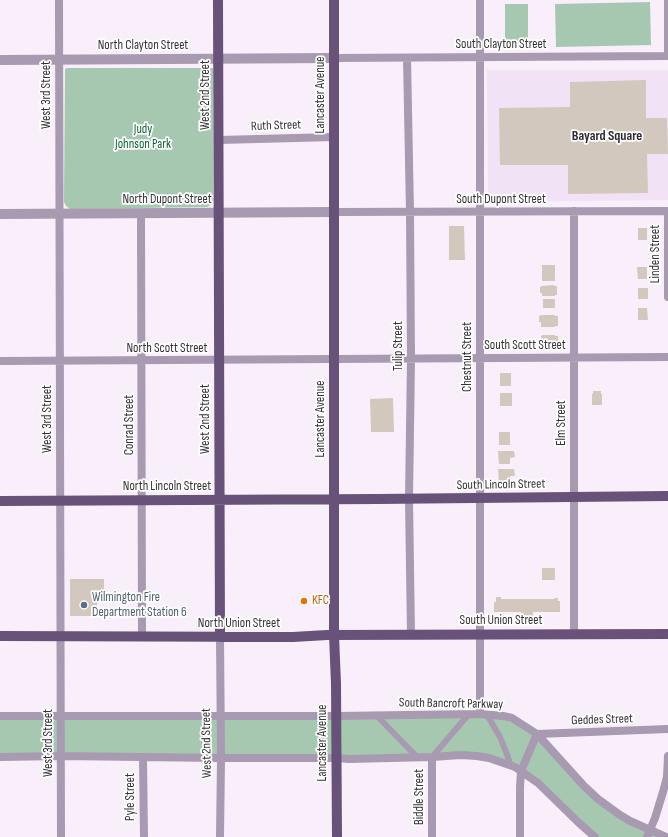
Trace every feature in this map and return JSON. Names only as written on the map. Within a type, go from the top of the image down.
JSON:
[{"type":"main road","name":"West 2nd Street","points":[[218,0],[220,637]]},
{"type":"main road","name":"Lancaster Avenue","points":[[334,0],[334,635],[337,837]]},
{"type":"main road","name":"South Lincoln Street","points":[[334,500],[668,496]]},
{"type":"main road","name":"North Lincoln Street","points":[[0,501],[334,500]]},
{"type":"main road","name":"South Union Street","points":[[334,635],[668,634]]},
{"type":"main road","name":"North Union Street","points":[[0,636],[293,637],[334,635]]},
{"type":"street","name":"West 3rd Street","points":[[59,0],[61,837]]},
{"type":"street","name":"Chestnut Street","points":[[480,0],[480,635],[484,714]]},
{"type":"street","points":[[668,0],[668,56]]},
{"type":"street","name":"South Clayton Street","points":[[334,58],[668,56]]},
{"type":"street","name":"North Clayton Street","points":[[0,60],[334,58]]},
{"type":"street","name":"Tulip Street","points":[[407,58],[410,212],[411,359],[409,499],[411,635]]},
{"type":"street","name":"Ruth Street","points":[[219,140],[334,137]]},
{"type":"street","name":"Elm Street","points":[[574,211],[574,634]]},
{"type":"street","name":"South Dupont Street","points":[[334,212],[668,211]]},
{"type":"street","name":"Linden Street","points":[[668,211],[668,297]]},
{"type":"street","name":"North Dupont Street","points":[[0,214],[334,212]]},
{"type":"street","name":"Conrad Street","points":[[141,214],[142,637]]},
{"type":"street","name":"South Scott Street","points":[[334,360],[668,358]]},
{"type":"street","name":"North Scott Street","points":[[0,362],[334,360]]},
{"type":"street","name":"West 2nd Street","points":[[220,637],[220,837]]},
{"type":"street","points":[[484,714],[506,752],[510,765]]},
{"type":"street","name":"South Bancroft Parkway","points":[[0,716],[336,716],[484,714],[503,716],[512,718],[537,734],[584,786],[598,799],[649,834],[666,837]]},
{"type":"street","points":[[376,715],[417,757]]},
{"type":"street","points":[[432,757],[468,715]]},
{"type":"street","name":"Geddes Street","points":[[537,734],[668,729]]},
{"type":"street","points":[[520,837],[521,771],[537,734]]},
{"type":"street","points":[[0,757],[61,756],[349,759],[461,755],[477,756],[489,758],[510,765],[521,771],[538,783],[595,837]]},
{"type":"street","points":[[649,834],[667,777],[668,756]]},
{"type":"street","name":"Pyle Street","points":[[143,757],[144,837]]},
{"type":"street","name":"Biddle Street","points":[[432,757],[432,837]]},
{"type":"shaded area","points":[[487,70],[668,70],[668,200],[488,202]]},
{"type":"green space","points":[[650,2],[651,45],[556,47],[555,4]]},
{"type":"green space","points":[[505,4],[528,4],[528,41],[505,41]]},
{"type":"green space","name":"Judy Johnson Park","points":[[213,68],[213,204],[207,207],[70,209],[66,206],[64,202],[65,69]]},
{"type":"green space","points":[[480,714],[523,725],[598,799],[666,837],[595,837],[538,783],[489,758],[0,757],[0,716]]},
{"type":"building","points":[[646,80],[646,118],[667,118],[668,154],[647,154],[648,193],[568,194],[568,165],[500,165],[499,108],[570,107],[570,82]]},
{"type":"building","points":[[449,226],[464,226],[465,260],[449,260]]},
{"type":"building","points":[[638,228],[647,228],[647,240],[638,240]]},
{"type":"building","points":[[542,265],[555,265],[555,281],[542,281]]},
{"type":"building","points":[[637,267],[647,267],[647,279],[638,279]]},
{"type":"building","points":[[541,286],[557,286],[557,295],[542,296],[542,293],[540,293]]},
{"type":"building","points":[[638,288],[648,288],[648,299],[638,299]]},
{"type":"building","points":[[543,299],[555,299],[555,308],[543,308]]},
{"type":"building","points":[[638,308],[647,308],[648,320],[638,320]]},
{"type":"building","points":[[539,316],[558,316],[558,326],[541,327]]},
{"type":"building","points":[[542,335],[558,336],[558,345],[543,346],[543,343],[541,343]]},
{"type":"building","points":[[500,373],[511,373],[511,386],[500,386]]},
{"type":"building","points":[[593,391],[601,391],[602,405],[592,405]]},
{"type":"building","points":[[500,393],[512,393],[512,406],[500,406]]},
{"type":"building","points":[[393,398],[394,432],[371,432],[370,399]]},
{"type":"building","points":[[499,432],[510,432],[510,445],[499,445]]},
{"type":"building","points":[[498,451],[514,451],[515,457],[510,458],[510,464],[499,464]]},
{"type":"building","points":[[498,469],[514,469],[515,476],[510,476],[510,482],[499,483]]},
{"type":"building","points":[[542,568],[555,568],[555,580],[542,580]]},
{"type":"building","name":"Wilmington Fire Department Station 6","points":[[70,579],[104,579],[104,594],[97,594],[97,616],[70,616]]},
{"type":"building","points":[[496,597],[501,597],[501,599],[558,598],[558,601],[560,601],[560,612],[533,612],[533,616],[521,616],[521,612],[494,612],[494,602],[496,602]]},
{"type":"place","name":"KFC","points":[[304,601]]},
{"type":"place","name":"Wilmington Fire Department Station 6","points":[[84,605]]},
{"type":"district","name":"Bayard Square","points":[[607,136]]}]
